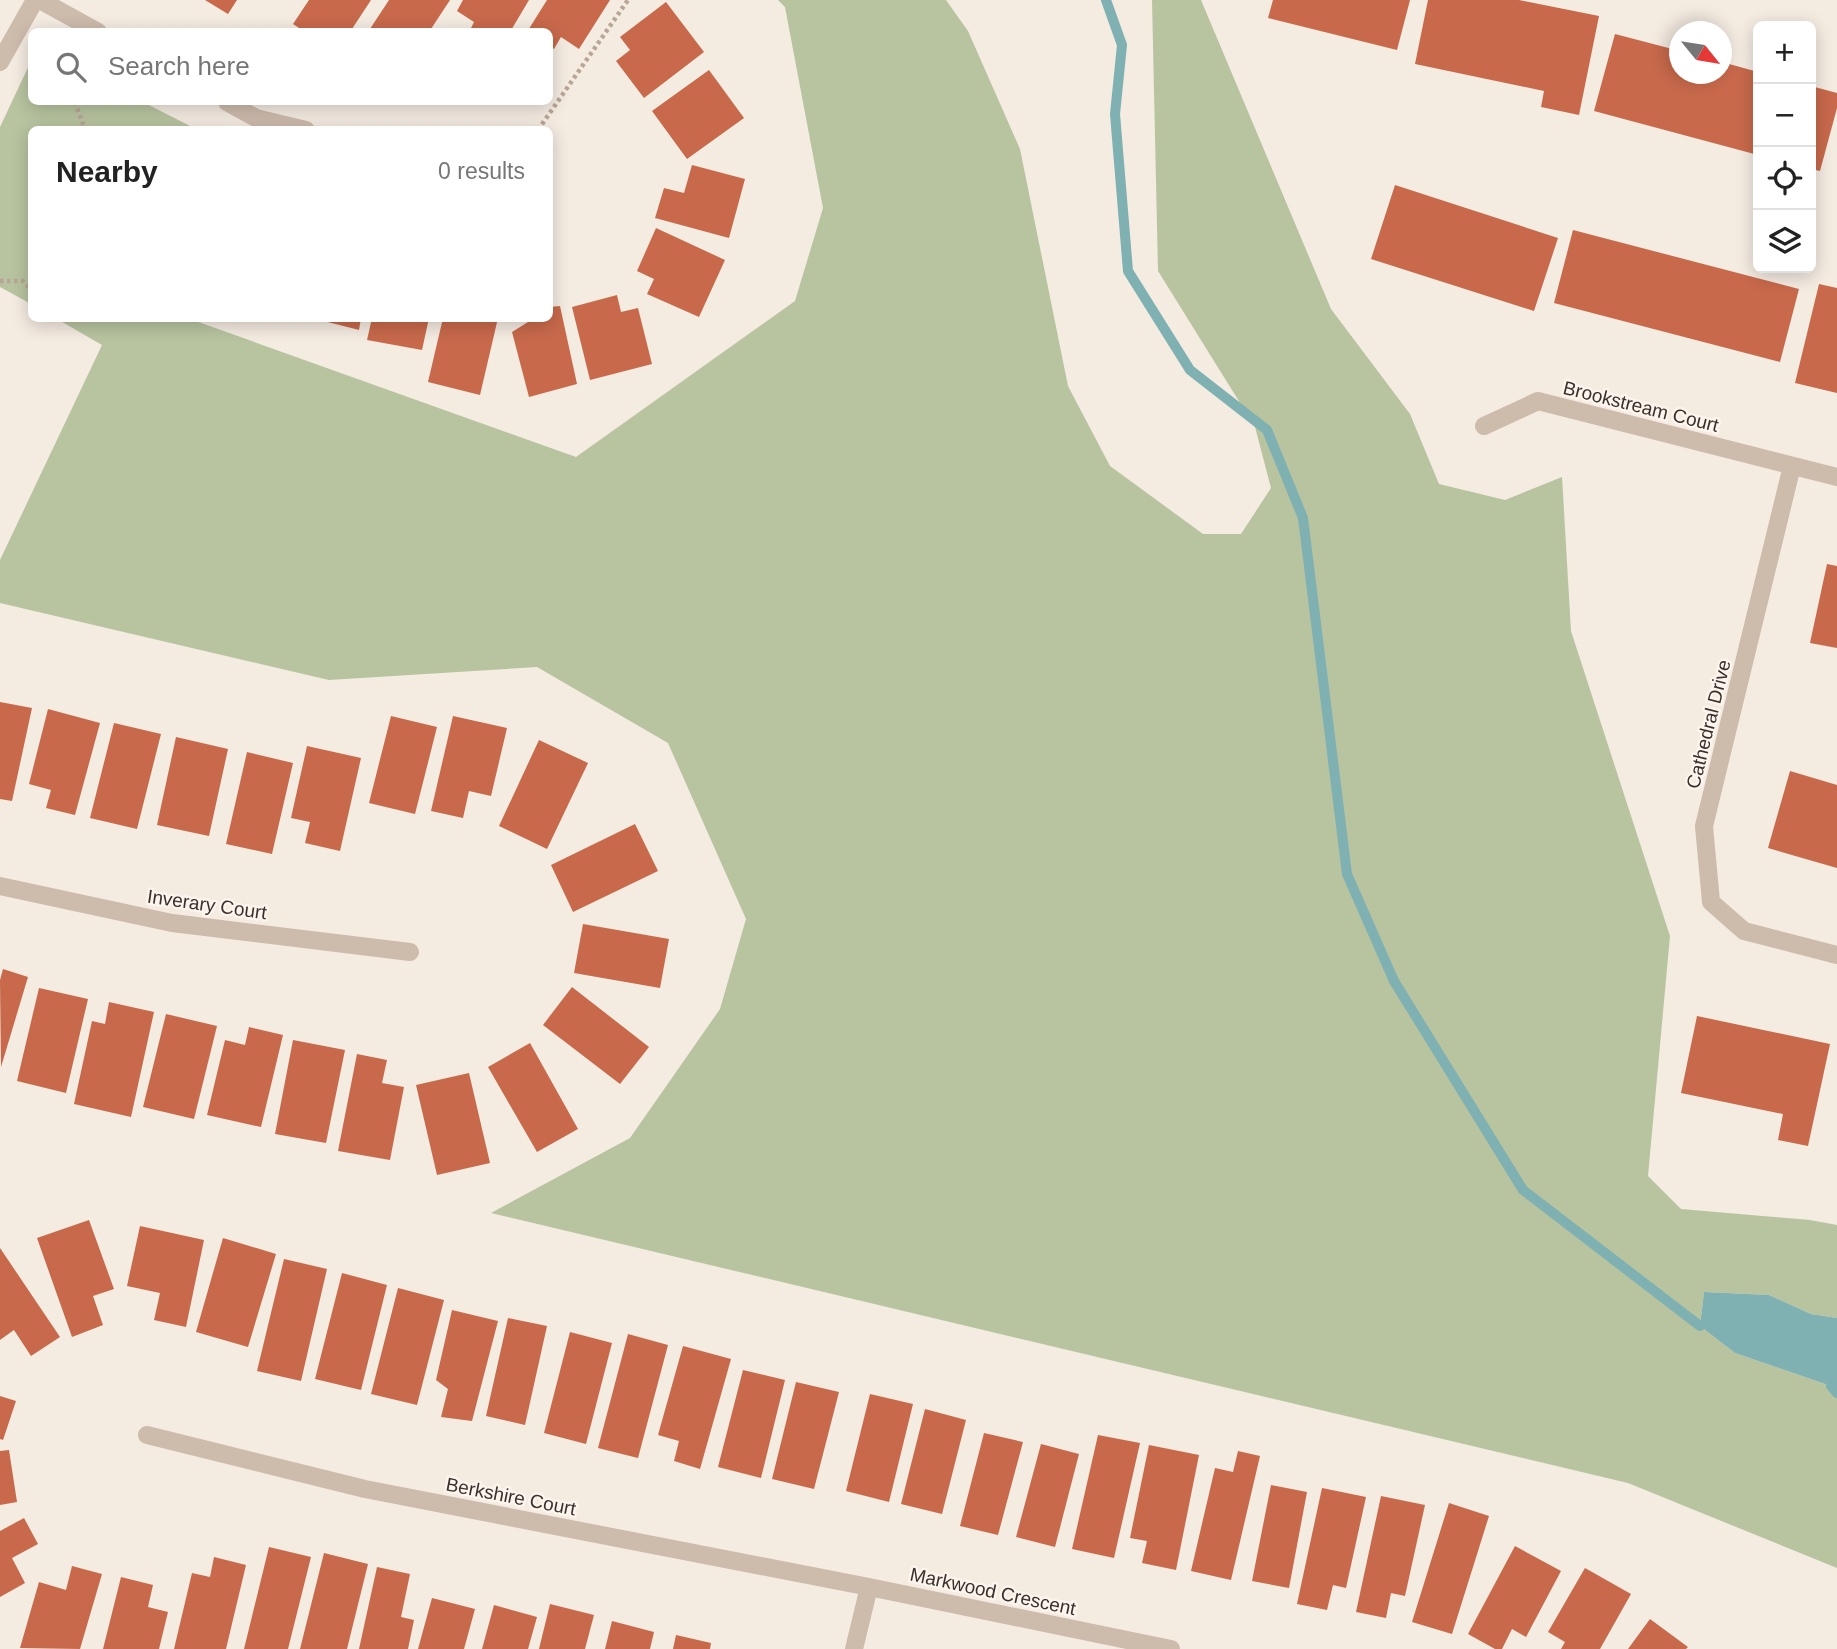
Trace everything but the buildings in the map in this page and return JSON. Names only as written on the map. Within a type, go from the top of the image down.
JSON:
[{"type":"street","points":[[0,62],[37,0],[90,28]]},
{"type":"street","points":[[232,105],[256,118],[289,126]]},
{"type":"street","name":"Brookstream Court","points":[[1484,426],[1538,401],[1792,466]]},
{"type":"street","points":[[1792,466],[1837,477]]},
{"type":"street","name":"Cathedral Drive","points":[[1792,466],[1704,826],[1711,902],[1744,931],[1837,955]]},
{"type":"street","name":"Inverary Court","points":[[0,886],[172,923],[410,951]]},
{"type":"street","name":"Berkshire Court","points":[[147,1436],[365,1489],[869,1587]]},
{"type":"street","points":[[854,1649],[869,1587]]},
{"type":"street","name":"Markwood Crescent","points":[[869,1587],[1171,1649]]},
{"type":"path","points":[[541,126],[628,0]]},
{"type":"path","points":[[76,105],[84,126]]},
{"type":"path","points":[[0,281],[23,281],[28,287]]},
{"type":"green space","points":[[778,0],[946,0],[968,31],[1020,149],[1068,386],[1110,466],[1203,534],[1241,534],[1271,488],[1255,427],[1158,271],[1152,0],[1201,0],[1331,309],[1410,414],[1439,484],[1505,500],[1562,477],[1571,631],[1670,936],[1648,1176],[1681,1209],[1810,1220],[1837,1225],[1837,1318],[1811,1314],[1769,1295],[1704,1292],[1700,1326],[1735,1353],[1831,1386],[1837,1391],[1837,1568],[1628,1483],[491,1213],[630,1138],[720,1009],[746,919],[668,743],[537,667],[329,680],[0,603],[0,560],[102,345],[62,322],[198,322],[576,457],[795,301],[823,208],[785,7]]},
{"type":"green space","points":[[28,67],[28,105],[149,105],[190,126],[28,126],[28,302],[0,287],[0,127]]},
{"type":"water","points":[[1704,1292],[1769,1295],[1811,1314],[1837,1318],[1837,1386],[1735,1353],[1700,1326]]},
{"type":"waterway","points":[[1106,0],[1122,45],[1115,114],[1128,271],[1190,370],[1267,430],[1303,518],[1347,874],[1394,981],[1523,1190],[1700,1326]]},
{"type":"waterway","points":[[1831,1386],[1837,1393]]}]
